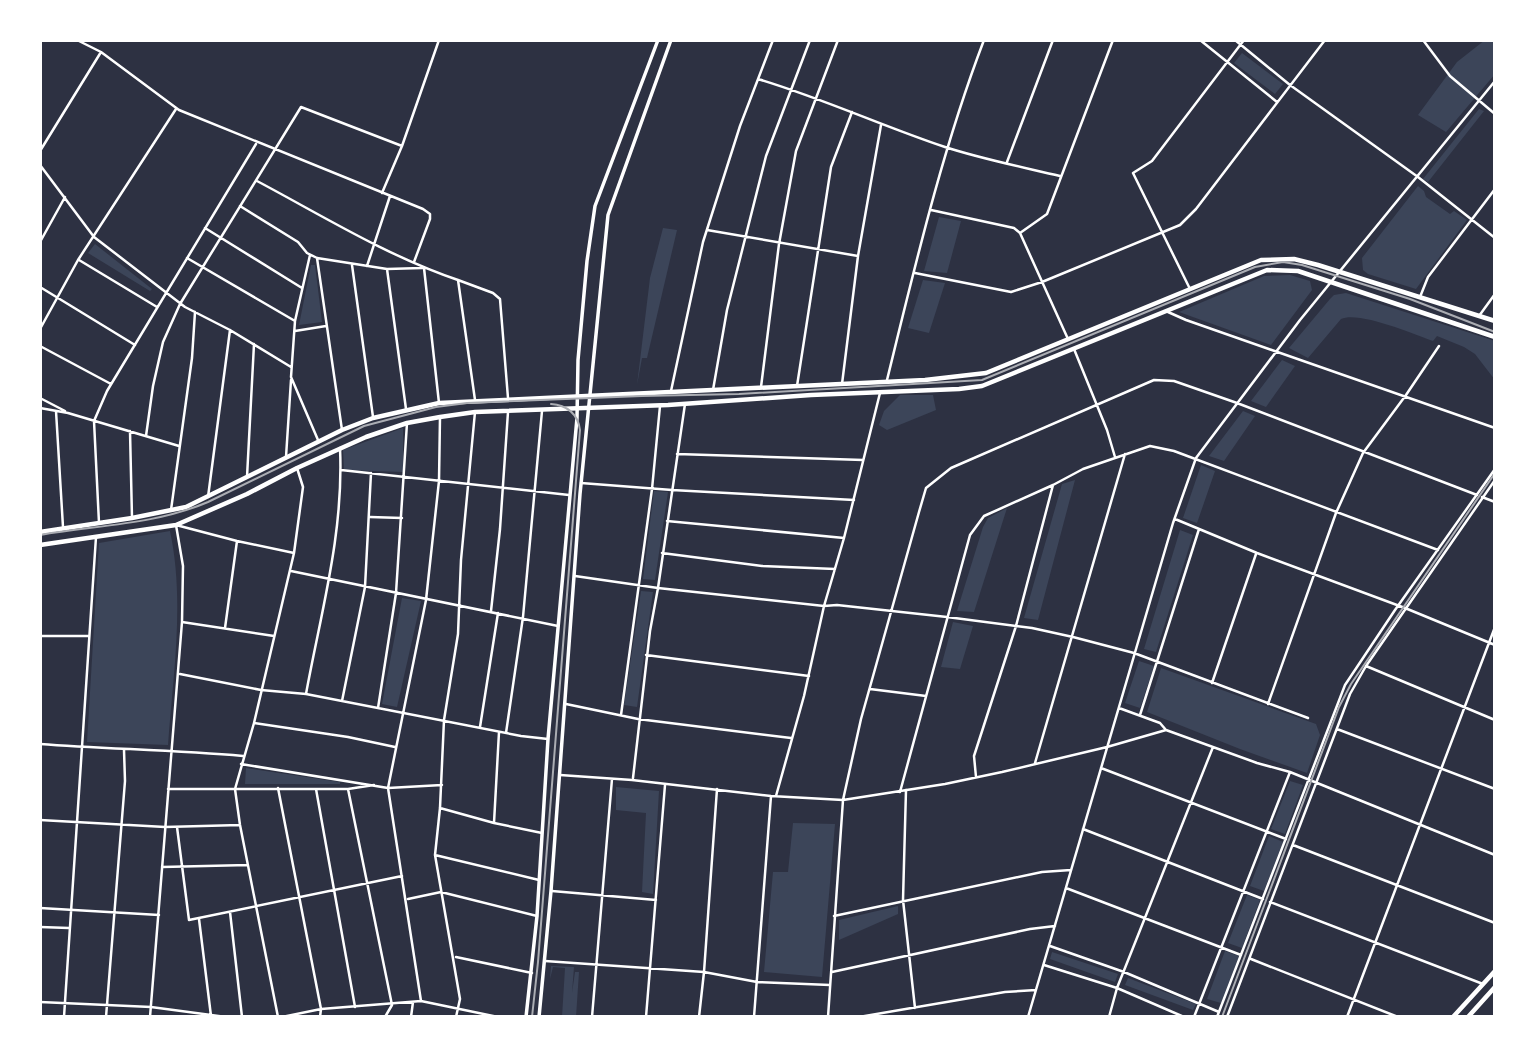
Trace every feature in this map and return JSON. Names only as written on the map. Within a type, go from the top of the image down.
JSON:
[{"type":"main road","points":[[40,532],[171,511],[207,498],[342,430],[373,418],[439,403],[949,379],[986,373],[1261,260],[1294,259],[1495,321]]},
{"type":"main road","points":[[40,545],[176,525],[366,437],[407,423],[440,417],[475,412],[685,404],[982,386],[1267,270],[1298,271],[1495,337]]},
{"type":"main road","points":[[1453,1017],[1495,971]]},
{"type":"main road","points":[[1468,1017],[1494,988]]},
{"type":"street","points":[[77,40],[101,52],[176,108],[430,214],[414,262]]},
{"type":"street","points":[[382,193],[402,146],[439,40]]},
{"type":"street","points":[[526,1017],[537,916],[548,739],[587,261],[595,206],[658,40]]},
{"type":"street","points":[[539,1017],[566,705],[581,483],[608,215],[671,40]]},
{"type":"street","points":[[671,391],[707,230],[740,126],[773,40]]},
{"type":"street","points":[[713,391],[727,310],[766,156],[810,40]]},
{"type":"street","points":[[761,388],[779,244],[796,151],[838,40]]},
{"type":"street","points":[[887,381],[949,148],[984,40]]},
{"type":"street","points":[[1007,163],[1053,40]]},
{"type":"street","points":[[1020,233],[1047,214],[1113,40]]},
{"type":"street","points":[[1200,40],[1277,102]]},
{"type":"street","points":[[1235,40],[1290,85],[1418,177],[1495,238]]},
{"type":"street","points":[[1189,289],[1160,234],[1133,173],[1152,161],[1244,40]]},
{"type":"street","points":[[915,272],[1011,292],[1042,282],[1180,225],[1196,209],[1325,40]]},
{"type":"street","points":[[1423,40],[1451,76],[1495,114]]},
{"type":"street","points":[[40,150],[101,52]]},
{"type":"street","points":[[758,79],[817,98],[881,125],[949,148],[1060,176]]},
{"type":"street","points":[[1028,1017],[1134,653],[1196,458],[1276,352],[1495,81]]},
{"type":"street","points":[[146,436],[163,342],[180,304],[301,107],[402,146]]},
{"type":"street","points":[[40,329],[78,260],[176,108]]},
{"type":"street","points":[[797,386],[831,167],[852,112]]},
{"type":"street","points":[[842,384],[858,256],[881,125]]},
{"type":"street","points":[[99,523],[94,421],[111,384],[257,142]]},
{"type":"street","points":[[40,165],[94,237],[180,304],[291,367]]},
{"type":"street","points":[[257,181],[374,245],[424,268],[493,293],[500,299],[508,398]]},
{"type":"street","points":[[1420,296],[1428,276],[1495,188]]},
{"type":"street","points":[[367,266],[390,196]]},
{"type":"street","points":[[40,242],[65,197]]},
{"type":"street","points":[[240,206],[298,242],[317,258],[352,265],[424,268]]},
{"type":"street","points":[[932,210],[1014,228],[1020,233],[1068,339]]},
{"type":"street","points":[[205,228],[302,288]]},
{"type":"street","points":[[707,230],[858,256]]},
{"type":"street","points":[[286,458],[295,321],[310,254]]},
{"type":"street","points":[[187,258],[295,321]]},
{"type":"street","points":[[317,258],[342,430]]},
{"type":"street","points":[[78,260],[157,307]]},
{"type":"street","points":[[352,265],[373,418]]},
{"type":"street","points":[[387,268],[406,409]]},
{"type":"street","points":[[424,268],[439,403]]},
{"type":"street","points":[[458,280],[475,400]]},
{"type":"street","points":[[40,287],[135,345]]},
{"type":"street","points":[[1479,316],[1495,294]]},
{"type":"street","points":[[1166,310],[1185,320],[1495,428]]},
{"type":"street","points":[[171,511],[192,358],[195,312]]},
{"type":"street","points":[[294,331],[326,326]]},
{"type":"street","points":[[207,498],[230,330]]},
{"type":"street","points":[[247,478],[254,344]]},
{"type":"street","points":[[40,346],[111,384]]},
{"type":"street","points":[[1268,704],[1336,513],[1363,453],[1439,346]]},
{"type":"street","points":[[1073,347],[1115,457]]},
{"type":"street","points":[[292,379],[312,430],[320,442]]},
{"type":"street","points":[[828,1017],[843,800],[870,690],[926,488],[951,468],[1154,380],[1174,381],[1237,403],[1476,495]]},
{"type":"street","points":[[776,796],[880,393]]},
{"type":"street","points":[[40,398],[68,413]]},
{"type":"street","points":[[632,780],[646,655],[685,404]]},
{"type":"street","points":[[621,715],[652,489],[660,405]]},
{"type":"street","points":[[40,408],[68,413],[179,446]]},
{"type":"street","points":[[56,411],[63,528]]},
{"type":"street","points":[[506,733],[523,617],[542,411]]},
{"type":"street","points":[[456,1017],[460,999],[455,956],[435,855],[442,785],[444,720],[458,634],[475,412]]},
{"type":"street","points":[[491,611],[508,412]]},
{"type":"street","points":[[421,1001],[388,788],[426,600],[439,481],[440,417]]},
{"type":"street","points":[[378,708],[396,593],[407,423]]},
{"type":"street","points":[[130,431],[132,518]]},
{"type":"street","points":[[900,792],[970,535],[984,516],[1083,469],[1150,446],[1196,458],[1438,550]]},
{"type":"street","points":[[306,694],[335,549],[340,448]]},
{"type":"street","points":[[677,454],[863,460]]},
{"type":"street","points":[[1035,763],[1125,454]]},
{"type":"street","points":[[297,468],[303,487],[294,553],[254,723],[235,789],[280,1017],[321,1009],[421,1001],[498,1017]]},
{"type":"street","points":[[1049,946],[1124,972],[1199,1003],[1218,1015],[1345,685],[1495,469]]},
{"type":"street","points":[[341,470],[569,495]]},
{"type":"street","points":[[342,701],[365,587],[372,473]]},
{"type":"street","points":[[1228,1016],[1350,694],[1405,608],[1495,480]]},
{"type":"street","points":[[581,483],[854,500]]},
{"type":"street","points":[[976,777],[974,756],[1016,626],[1053,485]]},
{"type":"street","points":[[1482,497],[1495,502]]},
{"type":"street","points":[[369,517],[402,518]]},
{"type":"street","points":[[1175,519],[1495,645]]},
{"type":"street","points":[[667,521],[844,538]]},
{"type":"street","points":[[150,1017],[182,622],[183,566],[176,525],[294,553]]},
{"type":"street","points":[[1140,715],[1199,529]]},
{"type":"street","points":[[64,1017],[96,537]]},
{"type":"street","points":[[225,628],[237,541]]},
{"type":"street","points":[[662,553],[762,565],[835,569]]},
{"type":"street","points":[[1212,683],[1256,553]]},
{"type":"street","points":[[290,571],[558,626]]},
{"type":"street","points":[[575,576],[658,588],[947,617],[1073,637],[1134,653],[1308,718]]},
{"type":"street","points":[[480,728],[498,613]]},
{"type":"street","points":[[182,622],[274,636]]},
{"type":"street","points":[[1348,1017],[1495,627]]},
{"type":"street","points":[[40,636],[89,636]]},
{"type":"street","points":[[646,655],[809,676]]},
{"type":"street","points":[[1366,666],[1495,720]]},
{"type":"street","points":[[178,674],[261,690],[306,694],[548,739]]},
{"type":"street","points":[[870,690],[926,696]]},
{"type":"street","points":[[566,705],[638,719],[792,738]]},
{"type":"street","points":[[1119,707],[1160,723],[1166,730],[1290,772],[1495,855]]},
{"type":"street","points":[[254,723],[395,747]]},
{"type":"street","points":[[1336,729],[1495,789]]},
{"type":"street","points":[[560,775],[632,780],[771,796],[843,800],[976,777],[1107,747],[1166,730]]},
{"type":"street","points":[[494,823],[499,732]]},
{"type":"street","points":[[40,744],[124,750],[173,749],[244,757]]},
{"type":"street","points":[[1109,1017],[1117,988],[1213,747]]},
{"type":"street","points":[[106,1017],[125,781],[124,750]]},
{"type":"street","points":[[241,764],[388,788],[442,785]]},
{"type":"street","points":[[1101,768],[1286,839]]},
{"type":"street","points":[[1195,1017],[1290,772]]},
{"type":"street","points":[[593,1017],[612,779]]},
{"type":"street","points":[[168,789],[348,789],[374,785]]},
{"type":"street","points":[[646,1017],[665,785]]},
{"type":"street","points":[[278,789],[321,1009],[320,1017]]},
{"type":"street","points":[[316,789],[355,1007]]},
{"type":"street","points":[[348,789],[392,1005],[385,1017]]},
{"type":"street","points":[[699,1017],[717,789]]},
{"type":"street","points":[[906,790],[902,900],[915,1008]]},
{"type":"street","points":[[754,1017],[771,796]]},
{"type":"street","points":[[440,808],[542,833]]},
{"type":"street","points":[[40,820],[165,827],[240,825]]},
{"type":"street","points":[[177,827],[189,920],[402,876]]},
{"type":"street","points":[[1083,829],[1262,899]]},
{"type":"street","points":[[1293,845],[1495,923]]},
{"type":"street","points":[[435,855],[539,880]]},
{"type":"street","points":[[162,867],[248,865]]},
{"type":"street","points":[[834,916],[1042,872],[1071,870]]},
{"type":"street","points":[[1066,888],[1241,955]]},
{"type":"street","points":[[551,891],[656,900]]},
{"type":"street","points":[[406,900],[441,892],[537,916]]},
{"type":"street","points":[[1270,902],[1483,984]]},
{"type":"street","points":[[40,908],[159,915]]},
{"type":"street","points":[[230,912],[242,1017]]},
{"type":"street","points":[[199,919],[211,1016]]},
{"type":"street","points":[[831,972],[1055,926]]},
{"type":"street","points":[[40,927],[69,928]]},
{"type":"street","points":[[455,956],[532,973]]},
{"type":"street","points":[[1250,959],[1398,1017]]},
{"type":"street","points":[[545,961],[704,972],[757,982],[831,985]]},
{"type":"street","points":[[1044,965],[1117,988],[1184,1017]]},
{"type":"street","points":[[859,1017],[1005,992],[1036,990]]},
{"type":"street","points":[[40,1002],[151,1007],[185,1014],[226,1017]]},
{"type":"street","points":[[411,1017],[413,1002]]},
{"type":"street","points":[[901,1011],[901,1017]]},
{"type":"shaded area","points":[[1485,40],[1495,40],[1495,74],[1446,132],[1418,115],[1457,62]]},
{"type":"shaded area","points":[[1242,53],[1283,84],[1275,94],[1234,63]]},
{"type":"shaded area","points":[[1479,109],[1484,111],[1428,182],[1423,179]]},
{"type":"shaded area","points":[[1418,186],[1426,197],[1450,214],[1454,211],[1467,220],[1416,289],[1368,274],[1363,270],[1362,258]]},
{"type":"shaded area","points":[[939,217],[961,221],[947,273],[924,271]]},
{"type":"shaded area","points":[[663,228],[677,230],[647,358],[642,358],[637,385],[650,278]]},
{"type":"shaded area","points":[[95,244],[152,289],[150,291],[88,253]]},
{"type":"shaded area","points":[[311,265],[315,265],[322,322],[299,325]]},
{"type":"shaded area","points":[[1290,275],[1310,281],[1312,290],[1271,345],[1179,312],[1264,276]]},
{"type":"shaded area","points":[[923,280],[945,283],[929,333],[908,328]]},
{"type":"shaded area","points":[[1346,293],[1495,341],[1495,380],[1475,354],[1464,347],[1437,336],[1433,341],[1360,318],[1341,319],[1308,358],[1289,348],[1334,295]]},
{"type":"shaded area","points":[[1282,360],[1295,366],[1266,407],[1251,401]]},
{"type":"shaded area","points":[[900,395],[933,395],[936,410],[887,430],[879,425],[884,411]]},
{"type":"shaded area","points":[[1243,411],[1255,416],[1224,461],[1209,456]]},
{"type":"shaded area","points":[[403,428],[403,472],[344,470],[343,450]]},
{"type":"shaded area","points":[[1201,465],[1215,471],[1197,523],[1183,518]]},
{"type":"shaded area","points":[[1075,480],[1038,620],[1024,618],[1062,484]]},
{"type":"shaded area","points":[[654,491],[668,492],[655,580],[643,579]]},
{"type":"shaded area","points":[[1007,508],[974,612],[957,611],[983,527],[988,518]]},
{"type":"shaded area","points":[[1180,530],[1193,535],[1156,652],[1144,649]]},
{"type":"shaded area","points":[[170,531],[177,584],[177,611],[168,745],[87,742],[99,543]]},
{"type":"shaded area","points":[[641,591],[653,592],[637,707],[624,705]]},
{"type":"shaded area","points":[[402,598],[421,601],[397,707],[382,704]]},
{"type":"shaded area","points":[[953,622],[973,626],[960,669],[941,667]]},
{"type":"shaded area","points":[[1139,661],[1154,666],[1140,708],[1125,703]]},
{"type":"shaded area","points":[[1161,668],[1316,724],[1320,735],[1307,773],[1147,712]]},
{"type":"shaded area","points":[[246,768],[340,782],[340,784],[245,784]]},
{"type":"shaded area","points":[[1290,781],[1303,785],[1285,834],[1271,829]]},
{"type":"shaded area","points":[[616,787],[659,791],[653,894],[642,892],[646,813],[616,810]]},
{"type":"shaded area","points":[[793,823],[835,824],[822,977],[764,972],[773,872],[788,872]]},
{"type":"shaded area","points":[[1269,836],[1283,842],[1264,891],[1250,886]]},
{"type":"shaded area","points":[[1247,895],[1260,900],[1242,948],[1228,943]]},
{"type":"shaded area","points":[[898,906],[898,914],[839,940],[839,920]]},
{"type":"shaded area","points":[[1225,951],[1239,956],[1221,1003],[1207,999]]},
{"type":"shaded area","points":[[1052,952],[1118,974],[1115,982],[1050,959]]},
{"type":"shaded area","points":[[551,966],[574,967],[572,993],[575,972],[579,972],[576,1017],[562,1017],[565,968],[553,967],[550,979]]},
{"type":"shaded area","points":[[1128,978],[1196,1004],[1193,1010],[1125,985]]},
{"type":"tram line","points":[[40,535],[146,520],[188,510],[364,426],[436,407],[467,403],[739,394],[982,380],[1255,267],[1283,262],[1302,265],[1410,299],[1495,332]]},
{"type":"tram line","points":[[532,1017],[580,430],[571,411],[551,404]]},
{"type":"tram line","points":[[1222,1017],[1339,707],[1351,684],[1495,473]]}]
